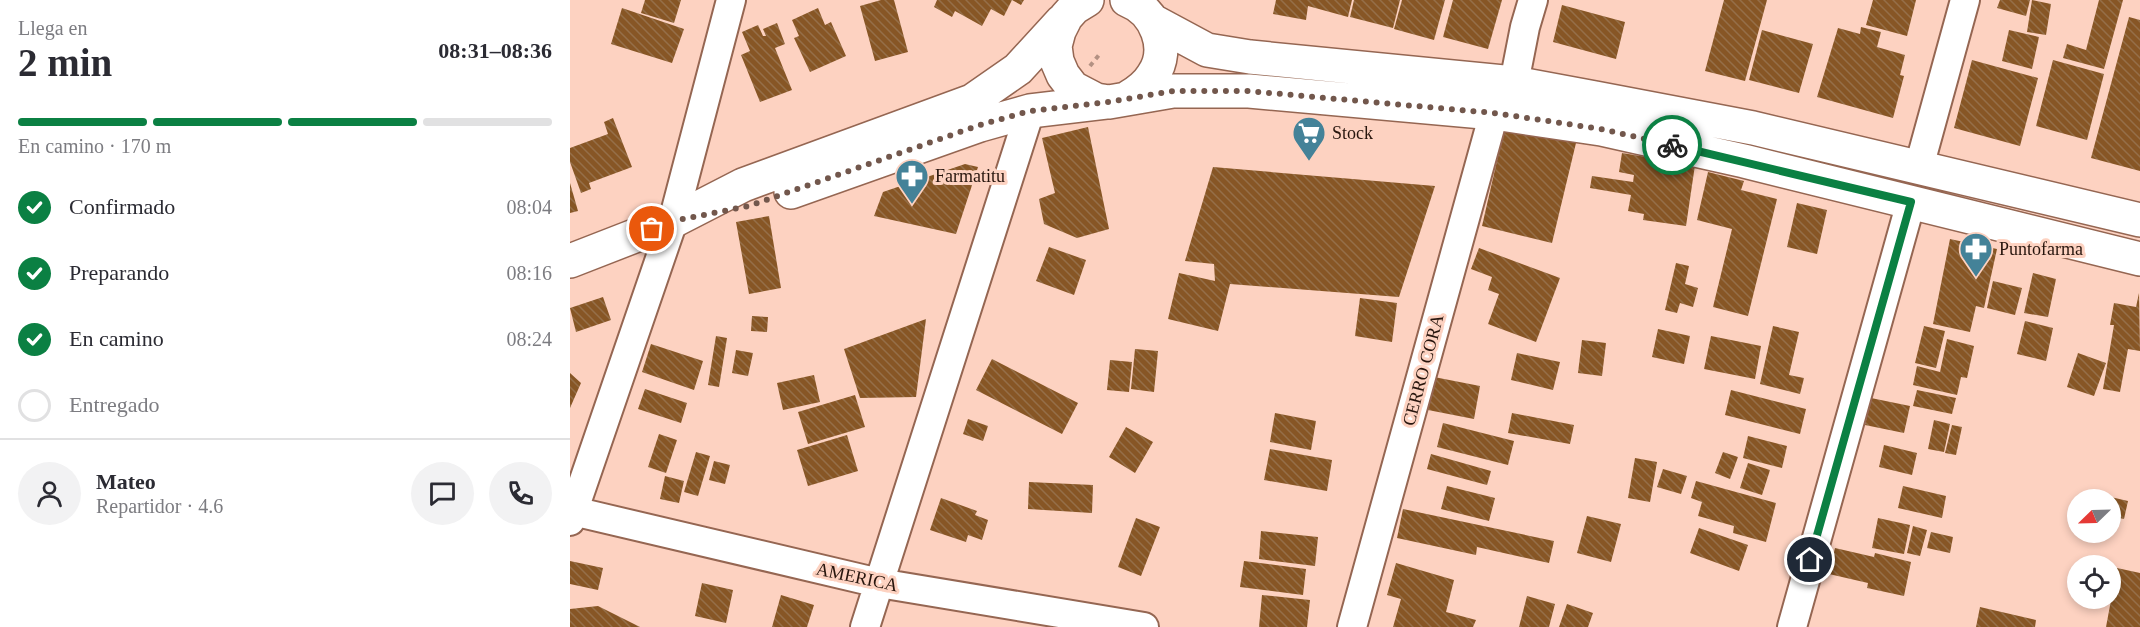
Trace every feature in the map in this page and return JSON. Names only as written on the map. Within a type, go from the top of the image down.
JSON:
[{"type":"highway","points":[[570,261],[673,221],[743,185],[972,101],[1018,69],[1076,6]]},
{"type":"highway","points":[[1076,6],[1059,31],[1055,46],[1057,61],[1063,75],[1073,88],[1096,100],[1119,99],[1144,87],[1155,73],[1161,56],[1160,38],[1143,8]]},
{"type":"highway","points":[[1143,8],[1207,50],[1250,57],[1514,83],[1753,128],[2140,220]]},
{"type":"highway","points":[[673,221],[749,206],[980,125],[1030,111],[1173,91],[1248,91],[1494,113],[1601,129],[1744,161],[2140,259]]},
{"type":"street","points":[[572,516],[673,221],[731,0]]},
{"type":"street","points":[[1514,83],[1533,0]]},
{"type":"street","points":[[1919,167],[1965,0]]},
{"type":"street","points":[[865,627],[1030,111]]},
{"type":"street","name":"CERRO CORA","points":[[1352,627],[1494,113]]},
{"type":"street","points":[[1792,627],[1911,202]]},
{"type":"street","name":"AMERICA","points":[[572,516],[879,583],[1144,627]]},
{"type":"building","points":[[645,0],[681,0],[674,23],[641,13]]},
{"type":"building","points":[[881,0],[894,0],[908,52],[875,61],[860,6]]},
{"type":"building","points":[[937,0],[1012,0],[1004,16],[991,9],[982,26],[955,11],[952,17],[934,7]]},
{"type":"building","points":[[1012,0],[1024,0],[1021,5]]},
{"type":"building","points":[[1276,0],[1352,0],[1348,17],[1308,6],[1306,20],[1273,14]]},
{"type":"building","points":[[1354,0],[1400,0],[1393,28],[1350,17]]},
{"type":"building","points":[[1402,0],[1445,0],[1434,40],[1394,29]]},
{"type":"building","points":[[1453,0],[1502,0],[1488,49],[1443,37]]},
{"type":"building","points":[[1724,0],[1767,0],[1745,81],[1705,71]]},
{"type":"building","points":[[1873,0],[1916,0],[1907,36],[1866,25]]},
{"type":"building","points":[[2000,0],[2030,0],[2026,16],[1997,8]]},
{"type":"building","points":[[2032,0],[2051,4],[2046,35],[2027,32]]},
{"type":"building","points":[[2099,0],[2123,0],[2104,69],[2063,58],[2067,44],[2086,50]]},
{"type":"building","points":[[1562,5],[1625,22],[1616,59],[1553,42]]},
{"type":"building","points":[[622,8],[684,29],[672,63],[611,44]]},
{"type":"building","points":[[818,8],[825,25],[831,22],[846,56],[810,72],[794,38],[799,36],[792,20]]},
{"type":"building","points":[[2129,17],[2140,20],[2140,171],[2091,158]]},
{"type":"building","points":[[777,23],[785,44],[775,48],[792,90],[760,102],[741,55],[750,51],[742,32],[758,25],[763,36],[766,36],[763,29]]},
{"type":"building","points":[[1861,27],[1881,32],[1877,47],[1905,55],[1900,75],[1904,76],[1893,118],[1817,97],[1838,28],[1860,34]]},
{"type":"building","points":[[1762,30],[1813,44],[1799,93],[1749,80]]},
{"type":"building","points":[[2009,30],[2039,37],[2032,69],[2002,61]]},
{"type":"building","points":[[1972,60],[2038,78],[2020,146],[1954,128]]},
{"type":"building","points":[[2053,60],[2104,74],[2087,140],[2036,126]]},
{"type":"building","points":[[613,118],[632,167],[589,183],[591,189],[581,193],[570,162],[570,148],[608,134],[604,122]]},
{"type":"building","points":[[1505,126],[1576,143],[1552,243],[1482,226]]},
{"type":"building","points":[[1088,127],[1109,229],[1077,238],[1044,224],[1039,199],[1055,193],[1042,138]]},
{"type":"building","points":[[1622,153],[1695,165],[1686,226],[1643,220],[1644,214],[1628,211],[1631,195],[1590,188],[1592,176],[1633,182],[1634,175],[1619,172]]},
{"type":"building","points":[[965,164],[978,167],[956,234],[874,216],[883,192]]},
{"type":"building","points":[[1213,167],[1435,186],[1399,297],[1230,284],[1218,331],[1168,319],[1179,273],[1215,281],[1214,264],[1185,261]]},
{"type":"building","points":[[1708,172],[1744,181],[1741,190],[1777,199],[1748,316],[1713,307],[1732,229],[1697,220]]},
{"type":"building","points":[[570,183],[578,211],[570,213]]},
{"type":"building","points":[[1797,203],[1827,210],[1817,254],[1787,247]]},
{"type":"building","points":[[769,216],[781,288],[749,294],[736,222]]},
{"type":"building","points":[[1950,239],[1997,249],[1984,308],[1976,306],[1970,332],[1933,324]]},
{"type":"building","points":[[1049,247],[1086,260],[1074,295],[1036,281]]},
{"type":"building","points":[[1479,248],[1560,278],[1536,342],[1488,324],[1499,294],[1488,290],[1492,277],[1471,269]]},
{"type":"building","points":[[1676,263],[1689,266],[1685,284],[1698,288],[1693,307],[1680,303],[1677,313],[1665,310]]},
{"type":"building","points":[[2033,273],[2056,279],[2048,317],[2024,313]]},
{"type":"building","points":[[1993,281],[2022,288],[2015,315],[1987,308]]},
{"type":"building","points":[[2139,293],[2140,351],[2128,349],[2120,392],[2103,389],[2114,325],[2110,325],[2114,303],[2136,307]]},
{"type":"building","points":[[603,297],[611,320],[576,332],[570,308]]},
{"type":"building","points":[[1360,298],[1397,303],[1392,342],[1355,336]]},
{"type":"building","points":[[752,316],[768,317],[767,332],[751,331]]},
{"type":"building","points":[[926,319],[916,397],[860,398],[844,349]]},
{"type":"building","points":[[2025,321],[2053,328],[2046,361],[2017,354]]},
{"type":"building","points":[[1773,326],[1799,332],[1789,375],[1804,378],[1800,394],[1760,384]]},
{"type":"building","points":[[1924,326],[1945,331],[1936,368],[1915,363]]},
{"type":"building","points":[[1658,329],[1690,336],[1684,364],[1652,357]]},
{"type":"building","points":[[716,336],[727,338],[719,387],[708,385]]},
{"type":"building","points":[[1711,336],[1761,346],[1755,379],[1704,369]]},
{"type":"building","points":[[1947,339],[1974,346],[1967,378],[1961,377],[1957,395],[1913,385],[1917,366],[1940,372]]},
{"type":"building","points":[[1582,340],[1606,343],[1602,376],[1578,373]]},
{"type":"building","points":[[651,344],[703,361],[694,390],[642,372]]},
{"type":"building","points":[[1135,349],[1158,351],[1154,392],[1131,389]]},
{"type":"building","points":[[736,350],[753,353],[748,376],[732,373]]},
{"type":"building","points":[[1517,353],[1560,362],[1553,390],[1511,380]]},
{"type":"building","points":[[2078,353],[2106,363],[2094,396],[2067,387]]},
{"type":"building","points":[[992,359],[1078,403],[1062,434],[976,390]]},
{"type":"building","points":[[1110,360],[1132,362],[1129,392],[1107,390]]},
{"type":"building","points":[[570,373],[581,383],[570,408]]},
{"type":"building","points":[[814,375],[820,402],[783,410],[777,383]]},
{"type":"building","points":[[1434,377],[1480,386],[1474,419],[1428,410]]},
{"type":"building","points":[[645,389],[687,403],[681,423],[638,409]]},
{"type":"building","points":[[1731,390],[1806,409],[1800,434],[1725,415]]},
{"type":"building","points":[[1917,390],[1956,398],[1952,414],[1913,406]]},
{"type":"building","points":[[855,395],[865,427],[808,444],[798,412]]},
{"type":"building","points":[[1871,398],[1910,406],[1904,433],[1865,425]]},
{"type":"building","points":[[1275,413],[1316,421],[1311,450],[1270,442]]},
{"type":"building","points":[[1512,413],[1574,425],[1570,444],[1508,433]]},
{"type":"building","points":[[968,419],[988,426],[983,441],[963,434]]},
{"type":"building","points":[[1934,420],[1950,424],[1944,452],[1928,449]]},
{"type":"building","points":[[1443,423],[1514,441],[1508,465],[1437,447]]},
{"type":"building","points":[[1952,425],[1962,427],[1956,455],[1945,453]]},
{"type":"building","points":[[1126,427],[1153,442],[1135,473],[1109,457]]},
{"type":"building","points":[[659,434],[677,440],[666,473],[648,467]]},
{"type":"building","points":[[847,435],[858,471],[808,486],[797,450]]},
{"type":"building","points":[[1748,436],[1787,446],[1782,468],[1743,458]]},
{"type":"building","points":[[1884,445],[1917,453],[1912,475],[1879,467]]},
{"type":"building","points":[[1270,449],[1332,460],[1327,491],[1264,480]]},
{"type":"building","points":[[696,452],[710,456],[698,496],[684,492]]},
{"type":"building","points":[[1723,452],[1738,457],[1730,479],[1715,473]]},
{"type":"building","points":[[1431,454],[1491,471],[1487,485],[1427,469]]},
{"type":"building","points":[[1635,458],[1657,462],[1650,502],[1628,498]]},
{"type":"building","points":[[714,461],[730,465],[725,484],[709,480]]},
{"type":"building","points":[[1748,463],[1770,470],[1762,495],[1740,488]]},
{"type":"building","points":[[1663,469],[1687,476],[1681,494],[1657,487]]},
{"type":"building","points":[[665,476],[684,481],[679,503],[660,499]]},
{"type":"building","points":[[1696,481],[1776,503],[1766,542],[1733,533],[1734,526],[1698,516],[1702,502],[1691,498]]},
{"type":"building","points":[[1029,482],[1093,485],[1092,513],[1028,509]]},
{"type":"building","points":[[1447,486],[1495,498],[1489,521],[1441,509]]},
{"type":"building","points":[[1903,486],[1946,496],[1942,518],[1898,508]]},
{"type":"building","points":[[941,498],[977,511],[975,515],[988,520],[982,540],[968,535],[966,542],[930,530]]},
{"type":"building","points":[[2121,499],[2128,501],[2124,519],[2121,518]]},
{"type":"building","points":[[1403,509],[1554,541],[1549,563],[1477,547],[1476,555],[1397,538]]},
{"type":"building","points":[[1587,516],[1621,524],[1611,562],[1577,553]]},
{"type":"building","points":[[1136,518],[1160,527],[1141,576],[1118,567]]},
{"type":"building","points":[[1878,518],[1910,525],[1904,554],[1872,548]]},
{"type":"building","points":[[1913,526],[1927,530],[1920,556],[1907,553]]},
{"type":"building","points":[[1699,528],[1748,545],[1739,571],[1690,553]]},
{"type":"building","points":[[1261,531],[1318,537],[1315,566],[1259,559]]},
{"type":"building","points":[[1931,532],[1953,537],[1950,553],[1927,548]]},
{"type":"building","points":[[1835,548],[1874,557],[1875,553],[1911,562],[1904,596],[1867,588],[1868,583],[1829,574]]},
{"type":"building","points":[[570,561],[603,568],[598,590],[570,584]]},
{"type":"building","points":[[1244,561],[1306,569],[1303,595],[1240,587]]},
{"type":"building","points":[[1396,563],[1454,580],[1446,612],[1476,620],[1473,627],[1393,627],[1401,599],[1387,595]]},
{"type":"building","points":[[2121,569],[2140,573],[2140,627],[2106,627],[2109,609],[2121,609]]},
{"type":"building","points":[[702,583],[733,590],[726,623],[695,616]]},
{"type":"building","points":[[781,595],[814,605],[807,627],[772,627]]},
{"type":"building","points":[[1262,595],[1310,600],[1307,627],[1259,627]]},
{"type":"building","points":[[1527,596],[1555,604],[1549,627],[1519,627]]},
{"type":"building","points":[[1567,604],[1593,613],[1588,627],[1559,627]]},
{"type":"building","points":[[598,606],[640,627],[570,627],[570,609]]},
{"type":"building","points":[[1980,607],[2036,620],[2035,627],[1976,627]]},
{"type":"way so far","points":[[652,229],[673,221],[749,206],[980,125],[1030,111],[1109,102],[1173,91],[1248,91],[1494,113],[1601,129],[1672,145]]},
{"type":"place","name":"Stock","points":[[1309,162]]},
{"type":"place","name":"Farmatitu","points":[[912,205]]},
{"type":"place","name":"Puntofarma","points":[[1976,278]]},
{"type":"route","points":[[1672,145],[1911,202],[1810,560]]}]
